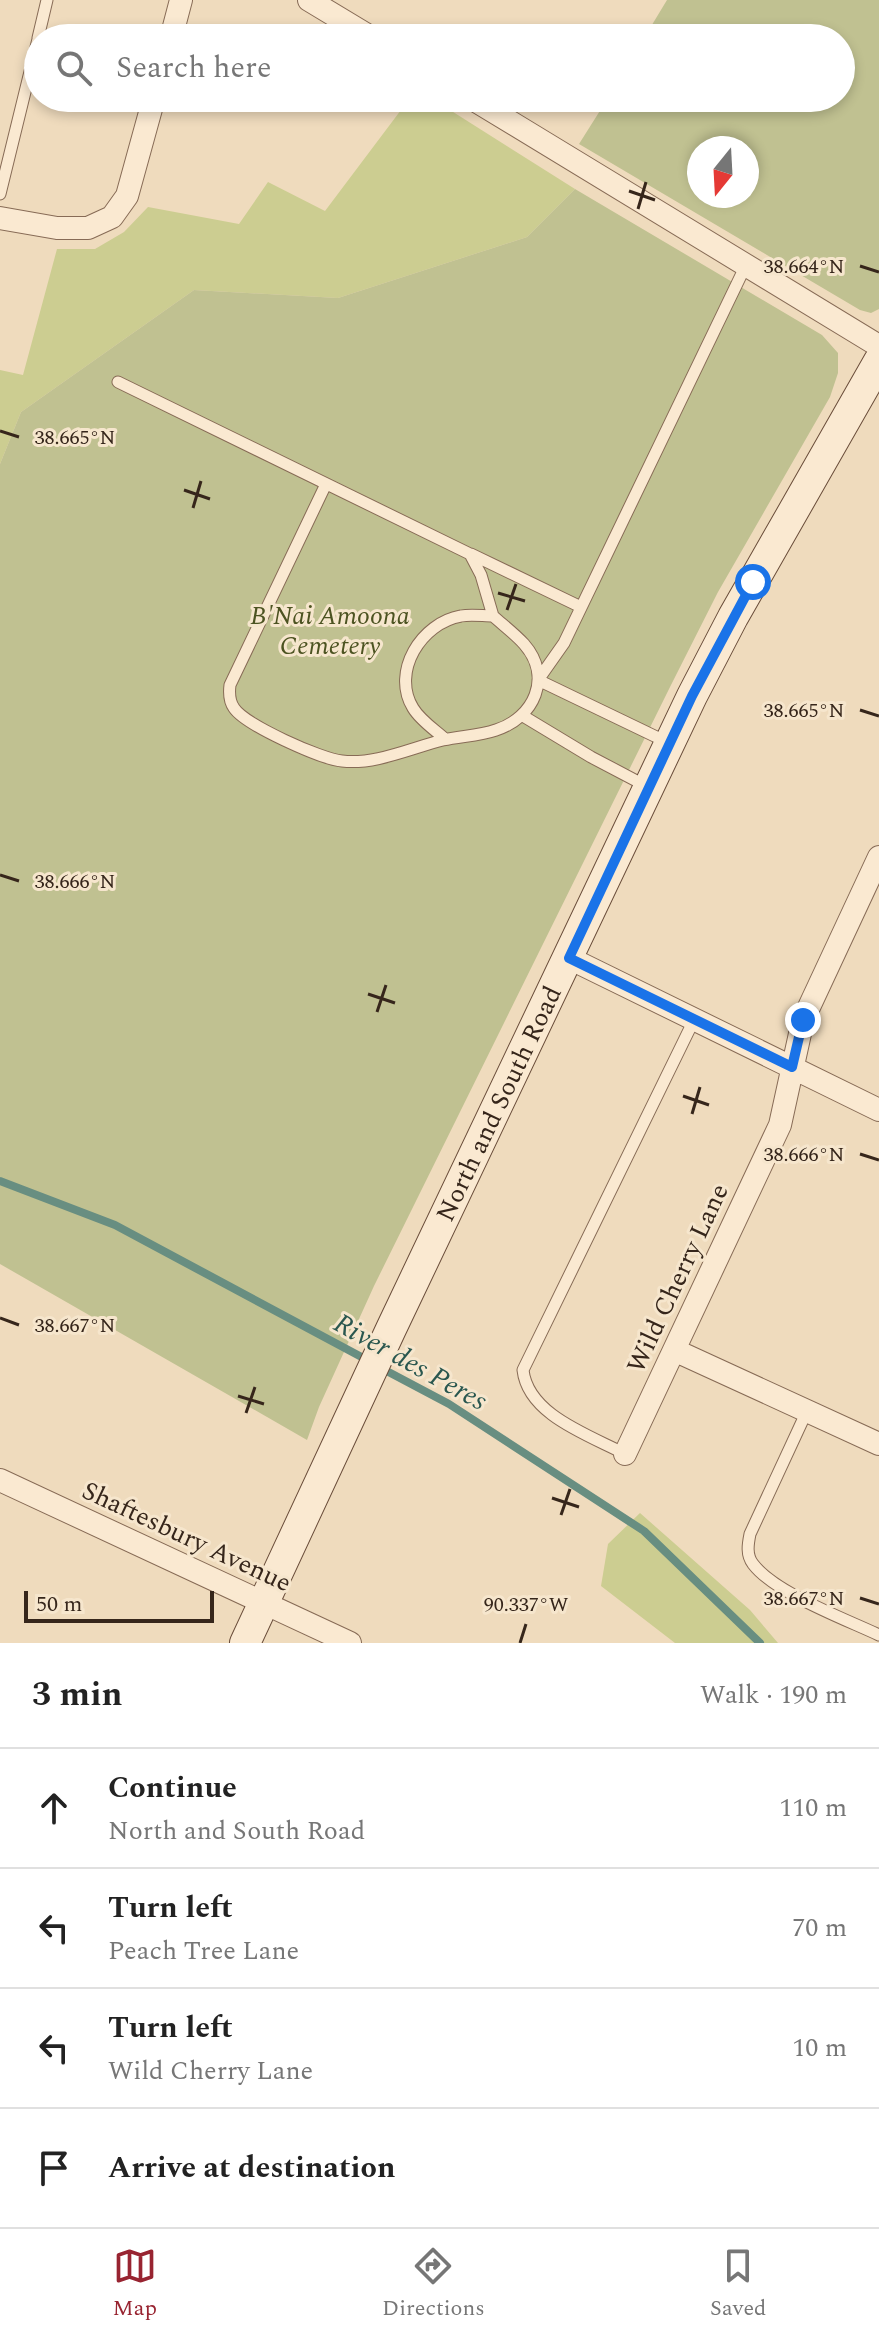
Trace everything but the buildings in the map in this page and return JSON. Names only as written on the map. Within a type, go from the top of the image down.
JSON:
[{"type":"street","points":[[175,24],[181,0]]},
{"type":"street","points":[[309,0],[349,24]]},
{"type":"street","points":[[0,218],[57,228],[88,228],[112,217],[127,196],[150,112]]},
{"type":"street","points":[[494,112],[879,346]]},
{"type":"street","name":"North and South Road","points":[[245,1643],[669,744],[733,617],[879,361]]},
{"type":"street","name":"Wild Cherry Lane","points":[[625,1454],[780,1125],[803,1020],[879,857]]},
{"type":"street","points":[[569,958],[879,1110]]},
{"type":"street","points":[[674,1350],[879,1444]]},
{"type":"street","name":"Shaftesbury Avenue","points":[[0,1480],[350,1643]]},
{"type":"lane","points":[[41,24],[47,0]]},
{"type":"lane","points":[[0,194],[24,95]]},
{"type":"lane","points":[[538,680],[556,658],[746,265]]},
{"type":"lane","points":[[118,382],[581,607]]},
{"type":"lane","points":[[326,484],[228,695],[234,709],[248,721],[320,757],[359,761],[445,739],[494,731],[523,716],[531,705],[538,680],[536,662],[526,645],[493,616],[481,575],[470,554]]},
{"type":"lane","points":[[445,739],[415,712],[406,694],[405,672],[422,639],[439,624],[460,616],[493,616]]},
{"type":"lane","points":[[538,680],[669,744]]},
{"type":"lane","points":[[523,716],[649,788]]},
{"type":"lane","points":[[625,1454],[550,1414],[525,1386],[523,1370],[694,1020]]},
{"type":"lane","points":[[807,1411],[750,1534],[747,1549],[752,1563],[784,1590],[879,1635]]},
{"type":"green space","points":[[667,0],[879,0],[879,309],[871,313],[860,310],[687,208],[759,208],[759,136],[687,136],[687,208],[579,144],[599,112],[855,112],[855,24],[652,24]]},
{"type":"green space","points":[[399,112],[453,112],[575,189],[527,237],[338,298],[194,290],[21,412],[0,464],[0,370],[23,375],[57,249],[95,249],[124,232],[148,207],[239,224],[268,182],[325,211]]},
{"type":"green space","name":"B'Nai Amoona Cemetery","points":[[575,189],[822,335],[838,353],[838,373],[830,397],[718,592],[671,685],[374,1286],[307,1440],[0,1264],[0,464],[21,412],[194,290],[338,298],[527,237]]},
{"type":"green space","points":[[640,1513],[750,1610],[778,1643],[675,1643],[601,1586],[608,1544]]},
{"type":"waterway","name":"River des Peres","points":[[0,1181],[115,1225],[369,1361]]},
{"type":"waterway","name":"River des Peres","points":[[381,1368],[449,1404],[644,1531],[760,1643]]},
{"type":"route","points":[[753,582],[692,696],[569,958],[792,1067],[803,1020]]}]
